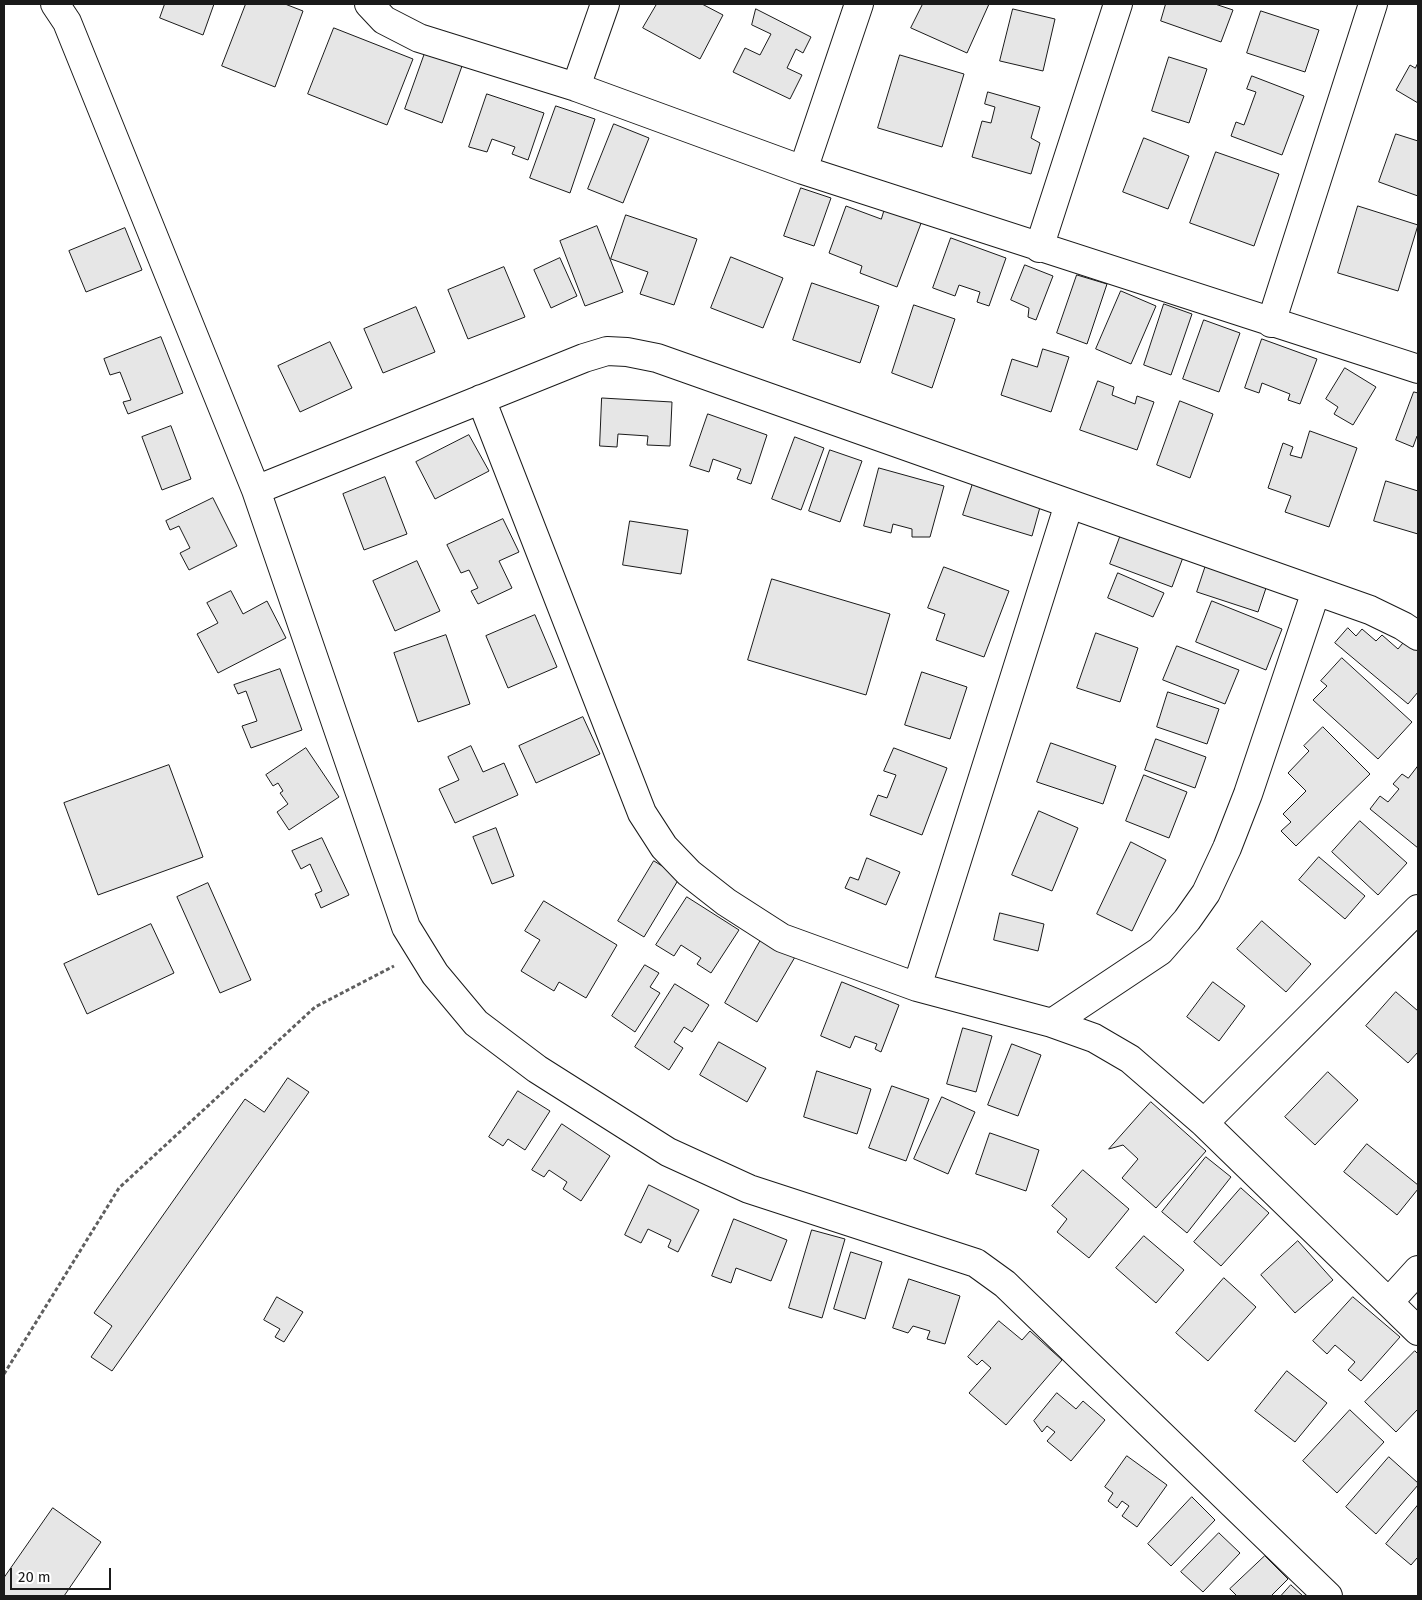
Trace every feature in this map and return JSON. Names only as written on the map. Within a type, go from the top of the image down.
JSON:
[{"type":"street","points":[[369,4],[384,20],[419,38],[576,87],[803,170],[1418,370]]},
{"type":"street","points":[[576,87],[605,4]]},
{"type":"street","points":[[803,170],[859,4]]},
{"type":"street","points":[[1039,248],[1118,4]]},
{"type":"street","points":[[1271,323],[1373,4]]},
{"type":"street","points":[[68,10],[256,490],[406,927],[435,974],[476,1023],[537,1069],[668,1152],[749,1189],[976,1263],[991,1273],[1005,1284],[1328,1596]]},
{"type":"street","points":[[256,490],[584,358],[607,351],[627,352],[657,358],[1370,610],[1403,626],[1418,636]]},
{"type":"street","points":[[482,399],[642,813],[664,847],[689,873],[726,902],[782,938],[918,987],[1052,1023],[1094,1038],[1130,1059],[1204,1123],[1418,1331]]},
{"type":"street","points":[[918,987],[1069,504]]},
{"type":"street","points":[[1052,1023],[1160,951],[1206,893],[1227,848],[1248,794],[1316,591]]},
{"type":"street","points":[[1204,1123],[1418,909]]},
{"type":"street","points":[[1389,1302],[1418,1270]]},
{"type":"path","points":[[4,1374],[119,1188],[315,1007],[421,952]]},
{"type":"building","points":[[165,4],[214,4],[203,35],[160,18]]},
{"type":"building","points":[[246,4],[285,4],[303,11],[275,87],[222,66]]},
{"type":"building","points":[[657,4],[702,4],[723,15],[700,59],[643,28]]},
{"type":"building","points":[[923,4],[989,4],[967,53],[911,28]]},
{"type":"building","points":[[1166,4],[1215,4],[1233,10],[1221,42],[1161,21]]},
{"type":"building","points":[[756,9],[811,37],[803,53],[796,49],[787,68],[802,75],[790,99],[733,72],[745,48],[760,55],[771,34],[752,25]]},
{"type":"building","points":[[1013,9],[1055,19],[1043,71],[1000,61]]},
{"type":"building","points":[[1261,11],[1319,30],[1305,72],[1247,53]]},
{"type":"building","points":[[334,28],[413,59],[387,125],[308,94]]},
{"type":"building","points":[[425,53],[462,66],[442,123],[405,109]]},
{"type":"building","points":[[900,55],[964,74],[942,147],[878,128]]},
{"type":"building","points":[[1169,57],[1207,69],[1189,123],[1152,111]]},
{"type":"building","points":[[1418,63],[1418,103],[1396,90],[1410,65],[1415,68]]},
{"type":"building","points":[[1252,76],[1304,96],[1282,155],[1231,136],[1236,122],[1244,125],[1256,92],[1247,89]]},
{"type":"building","points":[[988,92],[1040,107],[1031,138],[1040,143],[1031,174],[972,157],[982,121],[991,123],[995,107],[985,104]]},
{"type":"building","points":[[487,94],[544,113],[528,160],[512,154],[515,147],[492,139],[487,152],[469,147]]},
{"type":"building","points":[[556,106],[595,119],[570,193],[530,178]]},
{"type":"building","points":[[614,124],[649,138],[623,203],[588,189]]},
{"type":"building","points":[[1396,134],[1418,141],[1418,196],[1379,182]]},
{"type":"building","points":[[1144,138],[1189,156],[1168,209],[1123,192]]},
{"type":"building","points":[[1216,152],[1279,174],[1254,246],[1190,223]]},
{"type":"building","points":[[801,188],[831,198],[814,246],[784,236]]},
{"type":"building","points":[[886,205],[923,218],[897,287],[860,273],[862,266],[829,253],[846,206],[881,219]]},
{"type":"building","points":[[1358,206],[1418,225],[1398,291],[1338,273]]},
{"type":"building","points":[[626,215],[697,239],[674,305],[640,294],[648,272],[611,259]]},
{"type":"building","points":[[597,226],[623,292],[585,306],[560,241]]},
{"type":"building","points":[[125,228],[142,270],[86,292],[69,251]]},
{"type":"building","points":[[951,238],[1006,258],[989,306],[977,302],[980,292],[959,285],[955,296],[933,288]]},
{"type":"building","points":[[731,257],[783,278],[763,328],[711,308]]},
{"type":"building","points":[[560,258],[577,296],[551,308],[534,270]]},
{"type":"building","points":[[1025,265],[1053,276],[1036,320],[1028,317],[1029,308],[1011,300]]},
{"type":"building","points":[[504,267],[525,317],[468,339],[448,290]]},
{"type":"building","points":[[1077,275],[1107,284],[1087,344],[1057,333]]},
{"type":"building","points":[[812,283],[879,306],[860,363],[793,340]]},
{"type":"building","points":[[1121,291],[1156,306],[1131,364],[1096,349]]},
{"type":"building","points":[[1164,304],[1192,314],[1171,375],[1144,365]]},
{"type":"building","points":[[914,305],[955,319],[932,388],[892,373]]},
{"type":"building","points":[[416,307],[435,352],[383,373],[364,329]]},
{"type":"building","points":[[1204,320],[1240,333],[1219,392],[1183,379]]},
{"type":"building","points":[[161,337],[183,393],[128,414],[123,402],[131,400],[120,372],[110,375],[104,359]]},
{"type":"building","points":[[1262,339],[1317,359],[1300,404],[1288,400],[1290,394],[1262,383],[1259,393],[1245,388]]},
{"type":"building","points":[[330,342],[352,388],[300,412],[278,366]]},
{"type":"building","points":[[1043,349],[1069,357],[1051,412],[1001,395],[1012,359],[1037,367]]},
{"type":"building","points":[[1345,368],[1376,387],[1353,425],[1334,414],[1338,407],[1326,399]]},
{"type":"building","points":[[1098,381],[1114,387],[1112,395],[1135,404],[1137,396],[1154,402],[1137,450],[1080,430]]},
{"type":"building","points":[[1414,392],[1418,393],[1418,437],[1413,447],[1396,440]]},
{"type":"building","points":[[602,398],[672,402],[670,446],[647,445],[648,436],[618,434],[617,447],[600,446]]},
{"type":"building","points":[[1180,401],[1213,414],[1190,478],[1157,465]]},
{"type":"building","points":[[708,414],[767,435],[751,484],[737,479],[741,469],[713,459],[709,472],[690,466]]},
{"type":"building","points":[[171,426],[191,479],[162,490],[142,437]]},
{"type":"building","points":[[1310,431],[1357,448],[1329,527],[1285,512],[1291,496],[1268,488],[1283,443],[1293,447],[1290,455],[1301,458]]},
{"type":"building","points":[[469,435],[489,471],[435,499],[416,462]]},
{"type":"building","points":[[795,437],[824,448],[801,510],[772,499]]},
{"type":"building","points":[[830,450],[862,461],[840,522],[809,511]]},
{"type":"building","points":[[879,468],[944,486],[930,537],[912,537],[912,529],[893,524],[891,533],[864,526]]},
{"type":"building","points":[[385,477],[407,534],[364,550],[343,494]]},
{"type":"building","points":[[974,480],[1042,500],[1032,536],[963,515]]},
{"type":"building","points":[[1386,481],[1418,491],[1418,534],[1374,521]]},
{"type":"building","points":[[213,498],[237,546],[189,570],[180,553],[190,548],[179,526],[170,530],[166,521]]},
{"type":"building","points":[[503,519],[519,552],[499,561],[512,588],[478,604],[471,591],[478,588],[469,570],[461,573],[447,545]]},
{"type":"building","points":[[630,521],[688,530],[681,574],[623,565]]},
{"type":"building","points":[[1123,529],[1185,552],[1172,587],[1110,564]]},
{"type":"building","points":[[417,561],[440,611],[395,631],[373,581]]},
{"type":"building","points":[[1207,562],[1268,582],[1258,612],[1197,592]]},
{"type":"building","points":[[944,567],[1009,591],[984,657],[936,640],[945,614],[928,608]]},
{"type":"building","points":[[1118,573],[1164,593],[1153,617],[1108,598]]},
{"type":"building","points":[[772,579],[890,614],[866,695],[748,660]]},
{"type":"building","points":[[231,591],[243,614],[267,601],[286,638],[218,673],[197,634],[218,623],[207,603]]},
{"type":"building","points":[[1212,601],[1282,629],[1266,670],[1196,642]]},
{"type":"building","points":[[535,615],[557,667],[508,688],[486,636]]},
{"type":"building","points":[[1348,628],[1356,636],[1362,629],[1376,641],[1382,635],[1398,649],[1407,638],[1418,647],[1418,692],[1408,704],[1335,643]]},
{"type":"building","points":[[1096,633],[1138,648],[1120,702],[1077,688]]},
{"type":"building","points":[[446,635],[470,704],[418,722],[394,653]]},
{"type":"building","points":[[1177,646],[1239,670],[1225,704],[1163,680]]},
{"type":"building","points":[[1342,658],[1412,722],[1378,759],[1313,700],[1327,686],[1321,681]]},
{"type":"building","points":[[280,669],[302,730],[251,748],[242,726],[257,721],[246,691],[238,694],[234,685]]},
{"type":"building","points":[[922,672],[967,687],[950,739],[905,725]]},
{"type":"building","points":[[1168,692],[1219,709],[1207,744],[1157,727]]},
{"type":"building","points":[[583,717],[600,754],[536,783],[519,746]]},
{"type":"building","points":[[1323,727],[1370,774],[1296,846],[1281,831],[1291,822],[1283,814],[1306,791],[1288,773],[1309,751],[1304,746]]},
{"type":"building","points":[[1156,739],[1206,757],[1195,788],[1145,770]]},
{"type":"building","points":[[1051,743],[1116,766],[1103,804],[1037,782]]},
{"type":"building","points":[[471,746],[483,772],[504,763],[518,795],[455,823],[439,789],[459,780],[448,757]]},
{"type":"building","points":[[306,748],[339,797],[289,830],[277,812],[288,804],[280,793],[283,791],[278,783],[273,786],[266,775]]},
{"type":"building","points":[[894,748],[947,768],[922,835],[870,815],[878,795],[887,798],[896,775],[884,771]]},
{"type":"building","points":[[169,765],[203,857],[98,895],[64,803]]},
{"type":"building","points":[[1418,766],[1418,848],[1370,809],[1380,796],[1388,802],[1399,789],[1393,784],[1402,774],[1408,778]]},
{"type":"building","points":[[1144,775],[1187,792],[1169,838],[1126,821]]},
{"type":"building","points":[[1039,811],[1078,828],[1052,891],[1012,875]]},
{"type":"building","points":[[1360,821],[1407,863],[1378,895],[1332,852]]},
{"type":"building","points":[[496,828],[514,876],[492,884],[473,837]]},
{"type":"building","points":[[322,838],[349,895],[321,908],[315,894],[322,891],[310,864],[301,869],[292,851]]},
{"type":"building","points":[[1131,842],[1166,860],[1132,931],[1097,914]]},
{"type":"building","points":[[1319,857],[1365,896],[1345,919],[1299,880]]},
{"type":"building","points":[[867,858],[900,872],[886,905],[845,888],[850,877],[858,880]]},
{"type":"building","points":[[654,861],[680,877],[644,937],[618,921]]},
{"type":"building","points":[[208,883],[251,980],[220,993],[177,897]]},
{"type":"building","points":[[687,897],[739,930],[711,973],[697,964],[701,958],[681,945],[674,956],[656,945]]},
{"type":"building","points":[[544,901],[617,945],[586,998],[559,982],[554,991],[521,971],[540,940],[525,931]]},
{"type":"building","points":[[1000,913],[1044,924],[1038,951],[994,940]]},
{"type":"building","points":[[1262,921],[1311,964],[1286,992],[1237,949]]},
{"type":"building","points":[[151,924],[174,973],[87,1014],[64,964]]},
{"type":"building","points":[[762,938],[795,957],[757,1022],[725,1003]]},
{"type":"building","points":[[645,965],[659,973],[650,987],[660,993],[635,1032],[612,1016]]},
{"type":"building","points":[[842,982],[899,1005],[881,1052],[875,1049],[877,1044],[855,1036],[850,1048],[821,1036]]},
{"type":"building","points":[[1213,982],[1245,1006],[1219,1041],[1187,1017]]},
{"type":"building","points":[[675,984],[709,1005],[692,1032],[684,1027],[674,1042],[683,1048],[669,1070],[635,1047]]},
{"type":"building","points":[[1396,992],[1418,1011],[1418,1052],[1408,1063],[1366,1026]]},
{"type":"building","points":[[963,1028],[992,1036],[976,1092],[947,1084]]},
{"type":"building","points":[[719,1042],[766,1068],[747,1102],[700,1075]]},
{"type":"building","points":[[1012,1044],[1041,1055],[1018,1116],[988,1105]]},
{"type":"building","points":[[817,1071],[871,1089],[857,1134],[804,1117]]},
{"type":"building","points":[[1328,1072],[1358,1100],[1315,1145],[1285,1117]]},
{"type":"building","points":[[288,1078],[309,1092],[112,1371],[91,1357],[112,1326],[94,1313],[245,1099],[264,1112]]},
{"type":"building","points":[[892,1086],[929,1099],[906,1161],[869,1148]]},
{"type":"building","points":[[518,1091],[550,1111],[525,1150],[508,1139],[503,1146],[489,1137]]},
{"type":"building","points":[[942,1097],[975,1112],[948,1174],[914,1159]]},
{"type":"building","points":[[1151,1102],[1206,1151],[1156,1208],[1122,1178],[1138,1159],[1123,1145],[1109,1149]]},
{"type":"building","points":[[562,1124],[610,1156],[581,1201],[563,1189],[567,1182],[549,1170],[544,1177],[532,1170]]},
{"type":"building","points":[[990,1133],[1039,1150],[1026,1191],[976,1174]]},
{"type":"building","points":[[1367,1144],[1418,1185],[1418,1189],[1397,1215],[1344,1172]]},
{"type":"building","points":[[1206,1157],[1231,1177],[1187,1233],[1162,1212]]},
{"type":"building","points":[[1083,1170],[1129,1209],[1089,1258],[1057,1232],[1067,1219],[1052,1206]]},
{"type":"building","points":[[649,1185],[699,1210],[678,1252],[668,1247],[671,1240],[648,1229],[641,1243],[625,1235]]},
{"type":"building","points":[[1241,1188],[1269,1213],[1221,1266],[1194,1242]]},
{"type":"building","points":[[734,1219],[787,1240],[771,1281],[736,1268],[731,1283],[712,1276]]},
{"type":"building","points":[[812,1230],[845,1239],[822,1318],[789,1308]]},
{"type":"building","points":[[1144,1236],[1184,1270],[1156,1303],[1116,1268]]},
{"type":"building","points":[[1298,1241],[1333,1280],[1295,1313],[1261,1275]]},
{"type":"building","points":[[851,1252],[882,1262],[865,1319],[834,1309]]},
{"type":"building","points":[[1224,1278],[1256,1307],[1208,1361],[1176,1333]]},
{"type":"building","points":[[909,1279],[960,1296],[945,1344],[927,1339],[930,1331],[913,1326],[908,1333],[893,1328]]},
{"type":"building","points":[[277,1297],[303,1312],[284,1342],[275,1337],[280,1329],[264,1320]]},
{"type":"building","points":[[1353,1297],[1400,1337],[1361,1381],[1348,1370],[1355,1362],[1335,1345],[1327,1354],[1313,1341]]},
{"type":"building","points":[[999,1321],[1022,1340],[1030,1331],[1062,1360],[1006,1425],[969,1393],[991,1368],[982,1360],[977,1365],[968,1357]]},
{"type":"building","points":[[1415,1351],[1418,1354],[1418,1409],[1396,1432],[1365,1402]]},
{"type":"building","points":[[1287,1371],[1327,1403],[1295,1442],[1255,1411]]},
{"type":"building","points":[[1057,1393],[1076,1409],[1083,1401],[1105,1420],[1071,1461],[1047,1441],[1055,1432],[1047,1426],[1042,1432],[1034,1421]]},
{"type":"building","points":[[1350,1410],[1384,1442],[1337,1493],[1303,1461]]},
{"type":"building","points":[[1127,1456],[1167,1485],[1137,1527],[1122,1516],[1129,1506],[1122,1501],[1117,1508],[1108,1501],[1113,1493],[1105,1487]]},
{"type":"building","points":[[1389,1457],[1418,1485],[1376,1534],[1346,1507]]},
{"type":"building","points":[[1192,1497],[1215,1520],[1171,1566],[1148,1544]]},
{"type":"building","points":[[1418,1505],[1418,1560],[1417,1558],[1411,1565],[1386,1544]]},
{"type":"building","points":[[53,1508],[101,1542],[64,1596],[4,1596],[4,1578]]},
{"type":"building","points":[[1219,1533],[1240,1553],[1203,1592],[1181,1572]]},
{"type":"building","points":[[1265,1556],[1288,1579],[1271,1596],[1237,1596],[1230,1589]]},
{"type":"building","points":[[1291,1585],[1303,1596],[1281,1596]]}]
